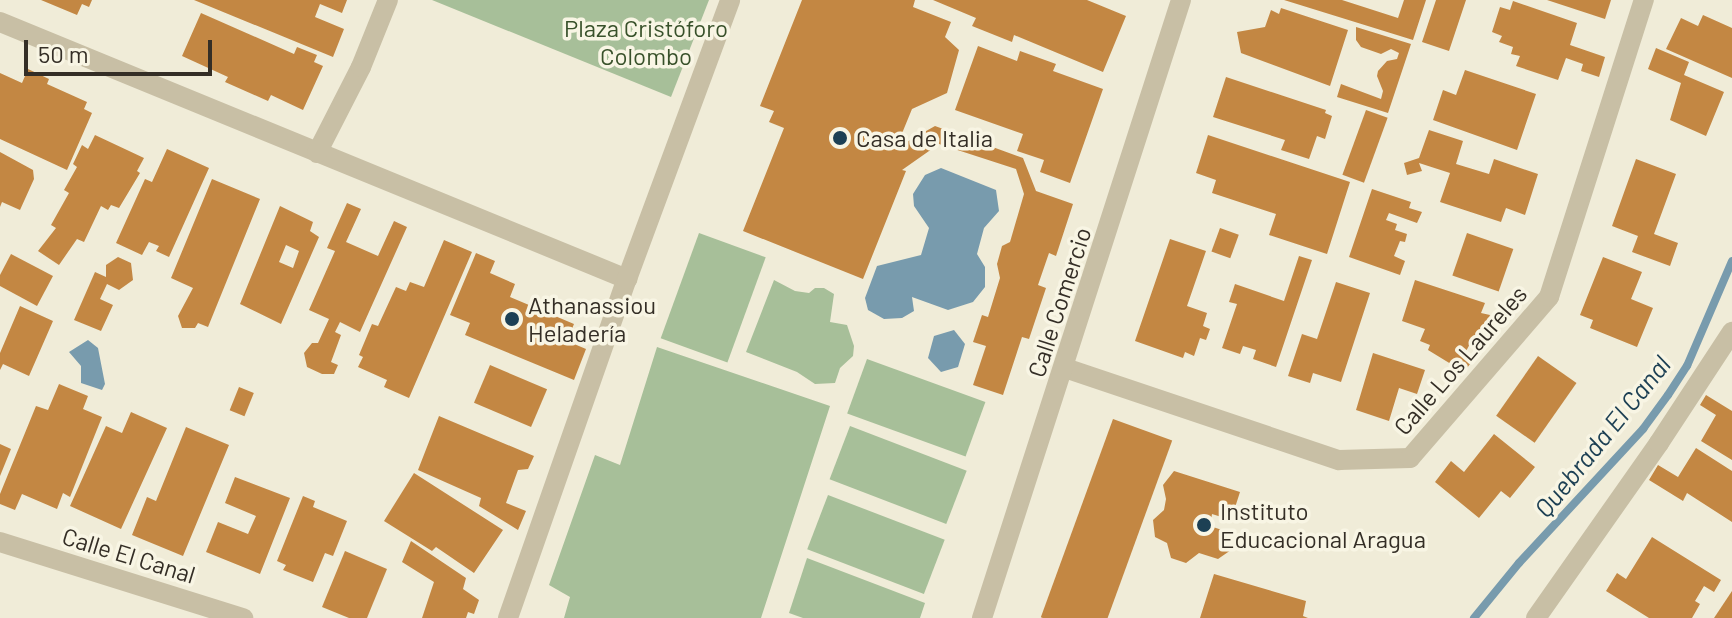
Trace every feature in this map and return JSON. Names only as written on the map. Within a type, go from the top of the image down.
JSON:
[{"type":"street","points":[[317,153],[361,67],[388,0]]},
{"type":"street","points":[[508,618],[627,279],[730,0]]},
{"type":"street","name":"Calle Comercio","points":[[982,618],[1181,0]]},
{"type":"street","name":"Calle Los Laureles","points":[[1065,368],[1339,460],[1410,458],[1549,297],[1644,0]]},
{"type":"street","points":[[0,22],[627,279]]},
{"type":"street","points":[[1536,618],[1732,332]]},
{"type":"street","name":"Calle El Canal","points":[[0,542],[243,618]]},
{"type":"green space","name":"Plaza Cristóforo Colombo","points":[[432,0],[709,0],[671,97]]},
{"type":"green space","points":[[699,233],[766,257],[727,363],[661,338]]},
{"type":"green space","points":[[774,280],[795,291],[809,293],[815,288],[824,288],[834,294],[830,322],[847,325],[854,346],[853,356],[840,368],[835,383],[815,384],[797,372],[746,352]]},
{"type":"green space","points":[[657,347],[830,406],[761,618],[564,618],[570,597],[549,585],[595,455],[620,465]]},
{"type":"green space","points":[[867,359],[985,402],[966,457],[847,414]]},
{"type":"green space","points":[[850,426],[967,471],[946,524],[830,479]]},
{"type":"green space","points":[[828,495],[945,540],[924,594],[807,549]]},
{"type":"green space","points":[[807,558],[925,603],[920,618],[803,618],[789,613]]},
{"type":"water","points":[[941,168],[996,190],[999,211],[984,228],[977,254],[985,267],[985,287],[973,302],[948,310],[912,297],[914,311],[902,318],[884,319],[868,310],[865,298],[877,266],[921,255],[929,228],[914,206],[913,194],[925,175]]},
{"type":"water","points":[[954,330],[965,344],[958,367],[941,372],[928,358],[934,336]]},
{"type":"water","points":[[88,340],[98,348],[105,384],[102,390],[81,383],[81,366],[69,352]]},
{"type":"building","points":[[41,0],[92,0],[89,7],[82,4],[77,15]]},
{"type":"building","points":[[194,0],[347,0],[342,13],[320,4],[315,17],[344,29],[333,57]]},
{"type":"building","name":"Casa de Italia","points":[[802,0],[915,0],[913,7],[951,22],[945,37],[959,50],[947,93],[912,109],[896,148],[935,126],[1023,158],[1036,191],[1073,204],[1056,256],[1049,253],[1038,285],[1046,288],[1029,339],[1022,337],[1003,395],[973,385],[986,346],[973,342],[982,315],[988,317],[1000,278],[997,264],[1002,246],[1010,242],[1024,194],[1016,169],[939,144],[902,170],[906,171],[863,279],[743,231],[784,128],[769,122],[774,111],[760,106]]},
{"type":"building","points":[[933,0],[1087,0],[1126,16],[1103,72],[1014,35],[1012,42],[972,26],[976,18]]},
{"type":"building","points":[[1284,0],[1342,0],[1398,18],[1404,0],[1426,0],[1413,40]]},
{"type":"building","points":[[1436,0],[1466,0],[1449,51],[1422,42]]},
{"type":"building","points":[[1547,0],[1611,0],[1605,19]]},
{"type":"building","points":[[1513,1],[1577,23],[1570,45],[1605,57],[1599,77],[1581,71],[1583,64],[1566,58],[1558,80],[1516,66],[1520,56],[1511,54],[1513,47],[1499,42],[1502,36],[1492,32],[1500,7],[1510,10]]},
{"type":"building","points":[[1281,8],[1348,30],[1330,86],[1241,53],[1237,32],[1265,27],[1271,10],[1279,14]]},
{"type":"building","points":[[201,13],[294,54],[297,47],[317,55],[314,62],[323,66],[303,110],[271,95],[268,101],[225,82],[228,77],[182,56]]},
{"type":"building","points":[[1703,15],[1732,28],[1732,78],[1666,49],[1681,18],[1698,26]]},
{"type":"building","points":[[1356,27],[1411,44],[1388,113],[1337,97],[1341,84],[1381,99],[1383,91],[1378,71],[1387,61],[1397,59],[1399,53],[1391,49],[1381,54],[1361,47],[1356,40]]},
{"type":"building","points":[[978,46],[1017,61],[1020,51],[1056,64],[1053,71],[1103,89],[1070,183],[1040,172],[1044,160],[1017,151],[1023,134],[955,110]]},
{"type":"building","points":[[1656,48],[1689,62],[1684,75],[1724,92],[1706,136],[1670,120],[1681,83],[1648,69]]},
{"type":"building","points":[[28,69],[49,79],[47,84],[87,102],[84,109],[92,113],[67,170],[0,139],[0,73],[22,83]]},
{"type":"building","points":[[1465,70],[1536,94],[1517,150],[1433,120],[1443,90],[1456,95]]},
{"type":"building","points":[[1226,77],[1326,110],[1325,113],[1332,116],[1325,139],[1317,136],[1309,159],[1281,150],[1285,140],[1213,117]]},
{"type":"building","points":[[1366,110],[1388,118],[1364,183],[1342,175]]},
{"type":"building","points":[[1429,130],[1463,141],[1456,164],[1489,174],[1494,159],[1538,174],[1525,215],[1506,208],[1501,222],[1440,202],[1450,173],[1419,163],[1422,171],[1407,175],[1404,163],[1419,158]]},
{"type":"building","points":[[95,135],[144,158],[137,171],[140,173],[119,208],[111,205],[108,210],[101,206],[84,242],[77,239],[59,265],[38,251],[56,228],[51,225],[69,193],[64,190],[77,167],[73,164],[82,145],[88,149]]},
{"type":"building","points":[[1208,135],[1350,182],[1327,254],[1269,235],[1276,214],[1212,193],[1216,180],[1196,173]]},
{"type":"building","points":[[167,149],[209,168],[169,257],[156,251],[159,246],[149,242],[142,255],[116,243],[145,179],[152,182]]},
{"type":"building","points":[[0,152],[33,170],[34,179],[20,210],[2,202],[0,207]]},
{"type":"building","points":[[1636,159],[1676,174],[1654,234],[1678,243],[1670,266],[1632,252],[1638,236],[1612,226]]},
{"type":"building","points":[[212,179],[260,199],[208,327],[198,323],[195,328],[182,328],[178,316],[193,288],[171,278]]},
{"type":"building","points":[[1372,189],[1411,202],[1409,208],[1422,212],[1417,223],[1389,213],[1386,220],[1397,224],[1395,230],[1407,234],[1405,242],[1400,241],[1394,256],[1405,261],[1400,275],[1349,257]]},
{"type":"building","points":[[347,203],[361,209],[346,242],[378,256],[394,221],[407,227],[360,332],[340,322],[335,332],[341,335],[331,362],[338,365],[334,374],[322,374],[307,367],[304,353],[312,343],[318,343],[329,319],[309,310],[335,251],[327,248]]},
{"type":"building","points":[[280,206],[313,222],[310,231],[319,237],[281,324],[240,304]],"holes":[[[286,245],[299,251],[293,268],[279,262]]]},
{"type":"building","points":[[1220,228],[1239,235],[1230,258],[1211,251]]},
{"type":"building","points":[[1467,233],[1513,249],[1499,292],[1452,276]]},
{"type":"building","points":[[1170,239],[1206,251],[1187,306],[1207,313],[1203,326],[1210,329],[1206,340],[1200,338],[1194,356],[1185,352],[1183,358],[1135,341]]},
{"type":"building","points":[[444,240],[472,252],[409,398],[384,387],[387,380],[358,367],[363,357],[359,355],[372,324],[378,326],[396,287],[406,291],[410,282],[424,287]]},
{"type":"building","name":"Athanassiou Heladería","points":[[476,253],[495,261],[490,273],[515,284],[510,297],[574,324],[567,341],[586,349],[574,380],[465,335],[470,323],[450,315]]},
{"type":"building","points":[[11,254],[53,276],[37,306],[0,286],[0,275]]},
{"type":"building","points":[[1299,256],[1312,260],[1276,367],[1253,359],[1256,350],[1243,346],[1240,354],[1222,348],[1237,304],[1229,302],[1235,284],[1284,301]]},
{"type":"building","points":[[118,257],[131,263],[133,280],[119,290],[107,284],[100,299],[113,305],[101,331],[74,320],[95,272],[106,277],[106,265]]},
{"type":"building","points":[[1603,257],[1642,272],[1631,299],[1653,308],[1637,347],[1590,328],[1593,320],[1580,315]]},
{"type":"building","points":[[1415,280],[1485,303],[1481,313],[1490,315],[1480,342],[1472,340],[1464,355],[1473,360],[1464,372],[1428,350],[1430,345],[1420,341],[1425,329],[1402,321]]},
{"type":"building","points":[[1336,282],[1370,293],[1341,382],[1313,373],[1310,383],[1288,376],[1302,334],[1317,339]]},
{"type":"building","points":[[20,306],[53,321],[29,376],[3,364],[0,370],[0,353]]},
{"type":"building","points":[[1373,353],[1425,370],[1417,394],[1399,388],[1389,421],[1356,410]]},
{"type":"building","points":[[1538,356],[1577,383],[1535,443],[1496,416]]},
{"type":"building","points":[[490,365],[547,389],[531,427],[474,403]]},
{"type":"building","points":[[59,384],[88,396],[83,409],[102,417],[70,497],[63,493],[57,509],[22,494],[15,510],[0,504],[0,494],[36,406],[48,410]]},
{"type":"building","points":[[239,387],[254,393],[244,416],[230,410]]},
{"type":"building","points":[[1706,395],[1732,411],[1732,460],[1701,441],[1716,415],[1700,405]]},
{"type":"building","points":[[131,412],[167,428],[121,529],[70,506],[106,426],[122,433]]},
{"type":"building","points":[[439,416],[534,456],[528,469],[518,470],[506,503],[526,511],[518,530],[479,506],[481,498],[418,470]]},
{"type":"building","points":[[1113,419],[1172,441],[1108,618],[1041,617]]},
{"type":"building","points":[[186,427],[229,445],[183,556],[132,535],[147,497],[156,501]]},
{"type":"building","points":[[1494,434],[1535,467],[1510,498],[1501,491],[1479,518],[1435,482],[1451,461],[1464,472]]},
{"type":"building","points":[[0,444],[11,449],[0,476]]},
{"type":"building","points":[[1696,448],[1732,471],[1732,522],[1687,493],[1683,501],[1649,480],[1658,465],[1678,477]]},
{"type":"building","points":[[1174,471],[1240,492],[1231,520],[1212,514],[1210,526],[1228,532],[1231,550],[1218,559],[1199,553],[1186,563],[1171,558],[1167,543],[1155,537],[1153,520],[1164,510],[1166,499],[1163,485]]},
{"type":"building","points":[[414,473],[503,530],[474,573],[436,547],[432,551],[384,521]]},
{"type":"building","points":[[235,477],[290,498],[260,574],[206,552],[218,522],[248,534],[256,516],[225,503]]},
{"type":"building","points":[[303,496],[315,501],[313,507],[347,521],[333,556],[325,553],[313,582],[283,570],[286,565],[277,561]]},
{"type":"building","points":[[1652,537],[1721,580],[1714,592],[1704,586],[1695,601],[1700,604],[1692,618],[1649,618],[1606,591],[1617,573],[1626,579]]},
{"type":"building","points":[[411,541],[466,578],[463,589],[479,600],[474,614],[468,612],[466,618],[422,618],[434,582],[402,562]]},
{"type":"building","points":[[345,551],[387,569],[367,618],[349,618],[322,607]]},
{"type":"building","points":[[1214,574],[1306,601],[1303,616],[1308,618],[1200,618]]},
{"type":"building","points":[[1732,591],[1732,618],[1714,618]]},
{"type":"waterway","name":"Quebrada El Canal","points":[[1474,618],[1519,563],[1643,429],[1668,395],[1687,366],[1732,261]]},
{"type":"place","name":"Casa de Italia","points":[[840,138]]},
{"type":"place","name":"Athanassiou Heladería","points":[[512,319]]},
{"type":"place","name":"Instituto Educacional Aragua","points":[[1204,525]]}]
